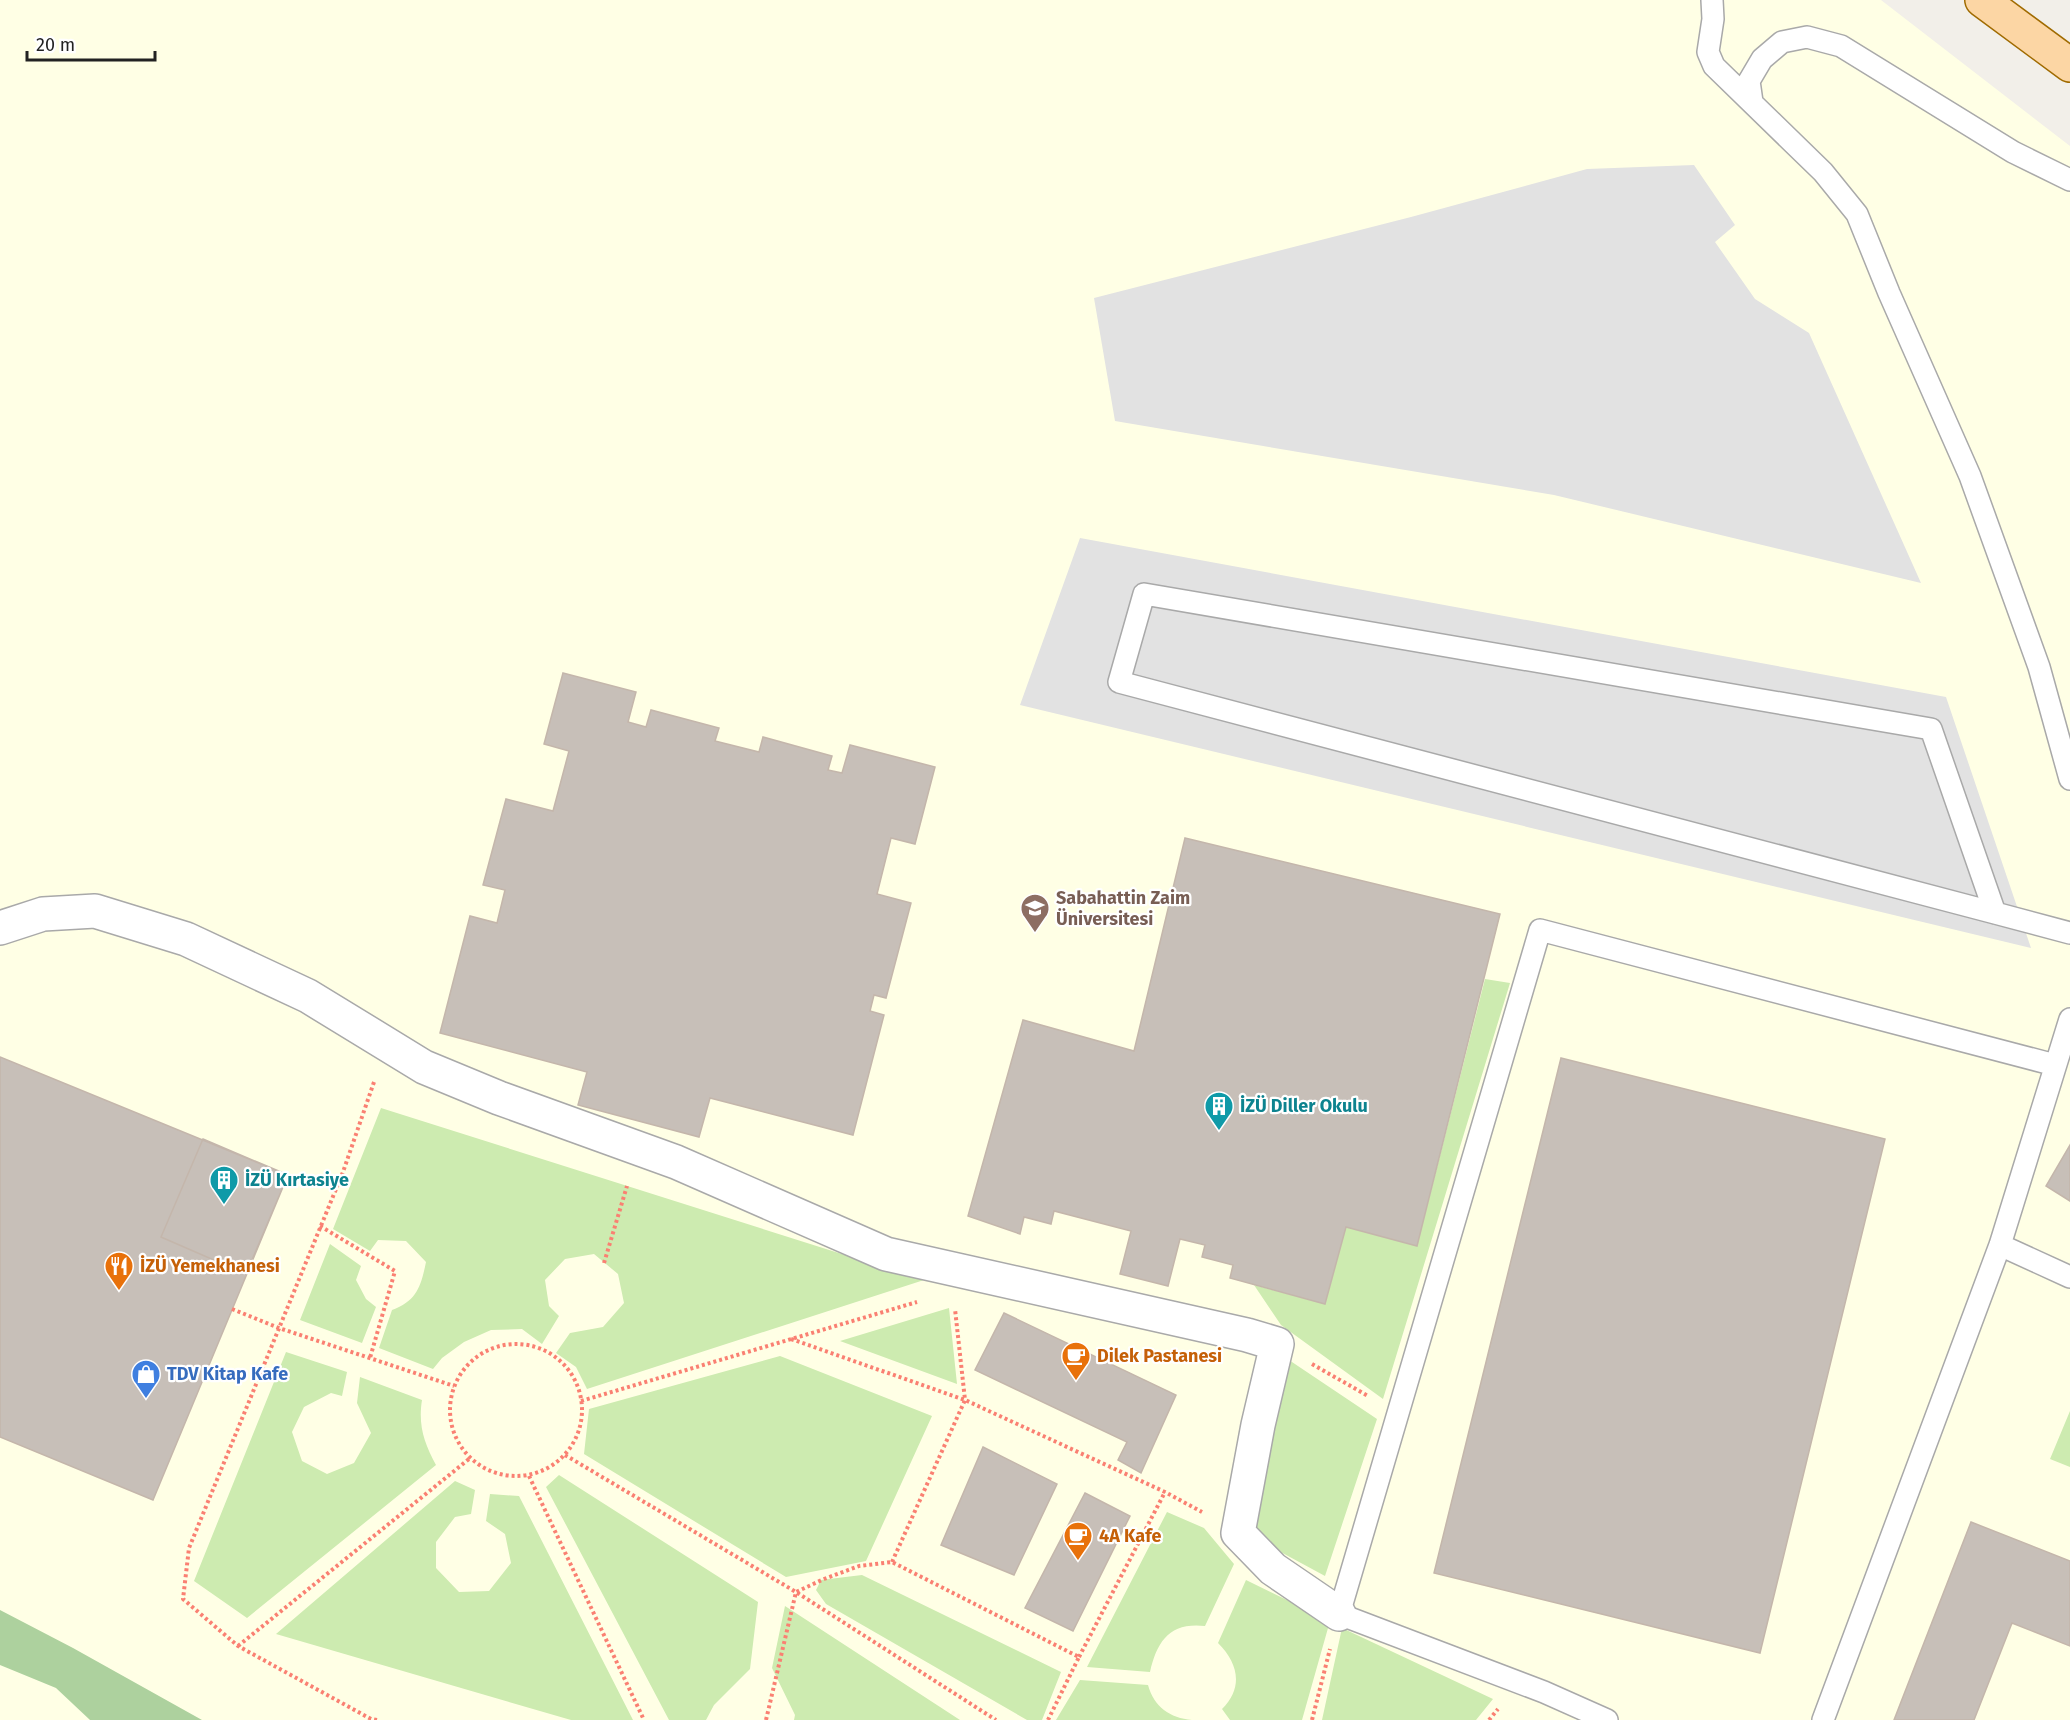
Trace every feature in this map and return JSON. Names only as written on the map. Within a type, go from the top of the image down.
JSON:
[{"type":"main road","points":[[1982,0],[2070,65]]},
{"type":"street","points":[[0,928],[43,914],[95,911],[186,939],[308,996],[424,1067],[499,1098],[676,1162],[886,1254],[1247,1335],[1277,1344],[1258,1425],[1238,1533],[1273,1569],[1339,1614]]},
{"type":"lane","points":[[1712,0],[1713,19],[1708,52],[1714,66],[1823,172],[1857,214],[1889,293],[1970,476],[2039,667],[2070,779]]},
{"type":"lane","points":[[1752,102],[1749,81],[1762,59],[1782,42],[1807,37],[1841,46],[2013,152],[2070,180]]},
{"type":"lane","points":[[1995,913],[1931,729],[1143,594],[1119,682],[2070,933]]},
{"type":"lane","points":[[1607,1720],[1544,1692],[1339,1614],[1540,930],[2055,1065]]},
{"type":"lane","points":[[1823,1720],[2000,1245],[2070,1019]]},
{"type":"lane","points":[[2000,1245],[2070,1277]]},
{"type":"path","points":[[377,1720],[371,1719],[238,1646],[183,1599],[189,1548],[343,1172],[388,1045]]},
{"type":"path","points":[[604,1263],[638,1148]]},
{"type":"path","points":[[320,1226],[395,1271],[370,1358]]},
{"type":"path","points":[[892,1562],[965,1400],[953,1291],[997,1279]]},
{"type":"path","points":[[581,1401],[921,1301]]},
{"type":"path","points":[[232,1309],[279,1328],[454,1386]]},
{"type":"path","points":[[791,1339],[965,1400],[1165,1492],[1238,1533]]},
{"type":"path","points":[[511,1344],[534,1346],[554,1356],[571,1372],[581,1401],[582,1416],[577,1438],[565,1455],[549,1469],[529,1476],[507,1477],[487,1471],[469,1459],[457,1442],[450,1422],[449,1400],[454,1386],[456,1379],[470,1360],[489,1349],[511,1344]]},
{"type":"path","points":[[1277,1344],[1397,1413]]},
{"type":"path","points":[[565,1455],[796,1592],[996,1720]]},
{"type":"path","points":[[238,1646],[469,1459]]},
{"type":"path","points":[[529,1476],[644,1720]]},
{"type":"path","points":[[1048,1720],[1165,1492]]},
{"type":"path","points":[[796,1592],[859,1566],[892,1562],[1079,1657]]},
{"type":"path","points":[[766,1720],[796,1592]]},
{"type":"path","points":[[1312,1720],[1339,1614]]},
{"type":"shaded area","name":"Sabahattin Zaim Üniversitesi","points":[[0,0],[1881,0],[2070,146],[2070,1720],[0,1720]]},
{"type":"shaded area","points":[[1694,165],[1735,225],[1715,242],[1755,299],[1809,333],[1921,583],[1554,495],[1115,421],[1094,298],[1411,217],[1587,169]]},
{"type":"shaded area","points":[[1080,538],[1946,697],[2031,948],[1020,705]]},
{"type":"green space","points":[[1485,979],[1510,983],[1383,1399],[1281,1325],[1254,1285],[1325,1304],[1346,1227],[1417,1246]]},
{"type":"green space","points":[[381,1108],[924,1280],[587,1389],[576,1367],[556,1353],[570,1333],[603,1327],[624,1303],[618,1274],[594,1254],[565,1259],[545,1280],[549,1306],[559,1316],[542,1344],[522,1329],[491,1330],[464,1342],[442,1358],[433,1369],[379,1348],[392,1310],[407,1302],[416,1292],[426,1262],[406,1241],[378,1240],[370,1251],[333,1229]]},
{"type":"green space","points":[[330,1244],[361,1266],[356,1280],[366,1299],[376,1307],[362,1343],[300,1320]]},
{"type":"green space","points":[[949,1308],[957,1384],[840,1341]]},
{"type":"green space","points":[[286,1352],[347,1372],[342,1396],[331,1393],[304,1407],[292,1432],[302,1461],[327,1474],[354,1463],[371,1433],[357,1403],[360,1377],[422,1400],[423,1434],[436,1465],[247,1618],[194,1581]]},
{"type":"green space","points":[[780,1356],[932,1416],[866,1561],[786,1577],[584,1454],[589,1409]]},
{"type":"green space","points":[[1286,1358],[1377,1419],[1325,1576],[1251,1536]]},
{"type":"green space","points":[[2070,1411],[2070,1467],[2050,1459]]},
{"type":"green space","points":[[559,1475],[758,1602],[750,1669],[714,1705],[706,1720],[669,1720],[546,1487]]},
{"type":"green space","points":[[455,1481],[475,1490],[471,1514],[455,1517],[436,1542],[436,1568],[459,1592],[489,1591],[511,1563],[505,1534],[486,1521],[490,1494],[519,1496],[633,1720],[571,1720],[276,1634]]},
{"type":"green space","points":[[1167,1512],[1204,1528],[1234,1564],[1205,1626],[1183,1627],[1167,1636],[1157,1651],[1150,1672],[1087,1667]]},
{"type":"green space","points":[[862,1575],[1061,1672],[1042,1720],[1027,1720],[826,1604],[816,1590],[821,1580]]},
{"type":"green space","points":[[1246,1580],[1330,1621],[1302,1720],[1230,1720],[1222,1709],[1233,1692],[1236,1675],[1230,1659],[1218,1643]]},
{"type":"green space","points":[[785,1606],[960,1720],[794,1720],[795,1715],[772,1668]]},
{"type":"green space","points":[[0,1610],[202,1720],[90,1720],[56,1688],[0,1665]]},
{"type":"green space","points":[[1342,1628],[1493,1699],[1476,1720],[1322,1720]]},
{"type":"green space","points":[[1080,1680],[1148,1685],[1154,1699],[1164,1710],[1177,1717],[1192,1720],[1056,1720]]},
{"type":"building","points":[[563,673],[636,692],[628,722],[646,727],[651,710],[719,728],[715,741],[759,752],[763,737],[832,756],[828,770],[842,773],[850,745],[935,767],[915,844],[891,838],[877,894],[911,903],[886,998],[874,995],[870,1011],[884,1015],[853,1135],[710,1098],[699,1137],[578,1105],[587,1072],[440,1033],[470,916],[497,923],[505,890],[483,885],[506,799],[553,811],[569,751],[544,744]]},
{"type":"building","name":"İZÜ Diller Okulu","points":[[1185,838],[1500,914],[1417,1246],[1346,1227],[1325,1304],[1230,1278],[1233,1265],[1202,1257],[1205,1245],[1180,1239],[1168,1286],[1120,1274],[1131,1231],[1054,1211],[1051,1224],[1024,1217],[1020,1234],[968,1216],[1023,1020],[1134,1051]]},
{"type":"building","name":"İZÜ Yemekhanesi","points":[[0,1057],[288,1175],[153,1500],[0,1437]]},
{"type":"building","points":[[1561,1058],[1885,1139],[1760,1653],[1434,1573]]},
{"type":"building","name":"İZÜ Kırtasiye","points":[[203,1139],[288,1175],[246,1274],[161,1237]]},
{"type":"building","points":[[2070,1145],[2070,1201],[2046,1186]]},
{"type":"building","name":"Dilek Pastanesi","points":[[1004,1313],[1176,1395],[1141,1473],[1118,1460],[1127,1442],[975,1370]]},
{"type":"building","points":[[983,1447],[1057,1484],[1014,1575],[941,1545]]},
{"type":"building","name":"4A Kafe","points":[[1085,1493],[1130,1516],[1073,1631],[1025,1608]]},
{"type":"building","points":[[1971,1522],[2070,1561],[2070,1646],[2012,1623],[1974,1720],[1894,1720]]},
{"type":"place","name":"Sabahattin Zaim Üniversitesi","points":[[1035,934]]},
{"type":"place","name":"İZÜ Diller Okulu","points":[[1219,1132]]},
{"type":"place","name":"İZÜ Kırtasiye","points":[[224,1206]]},
{"type":"place","name":"İZÜ Yemekhanesi","points":[[119,1292]]},
{"type":"place","name":"Dilek Pastanesi","points":[[1076,1382]]},
{"type":"place","name":"TDV Kitap Kafe","points":[[146,1400]]},
{"type":"place","name":"4A Kafe","points":[[1078,1562]]}]
